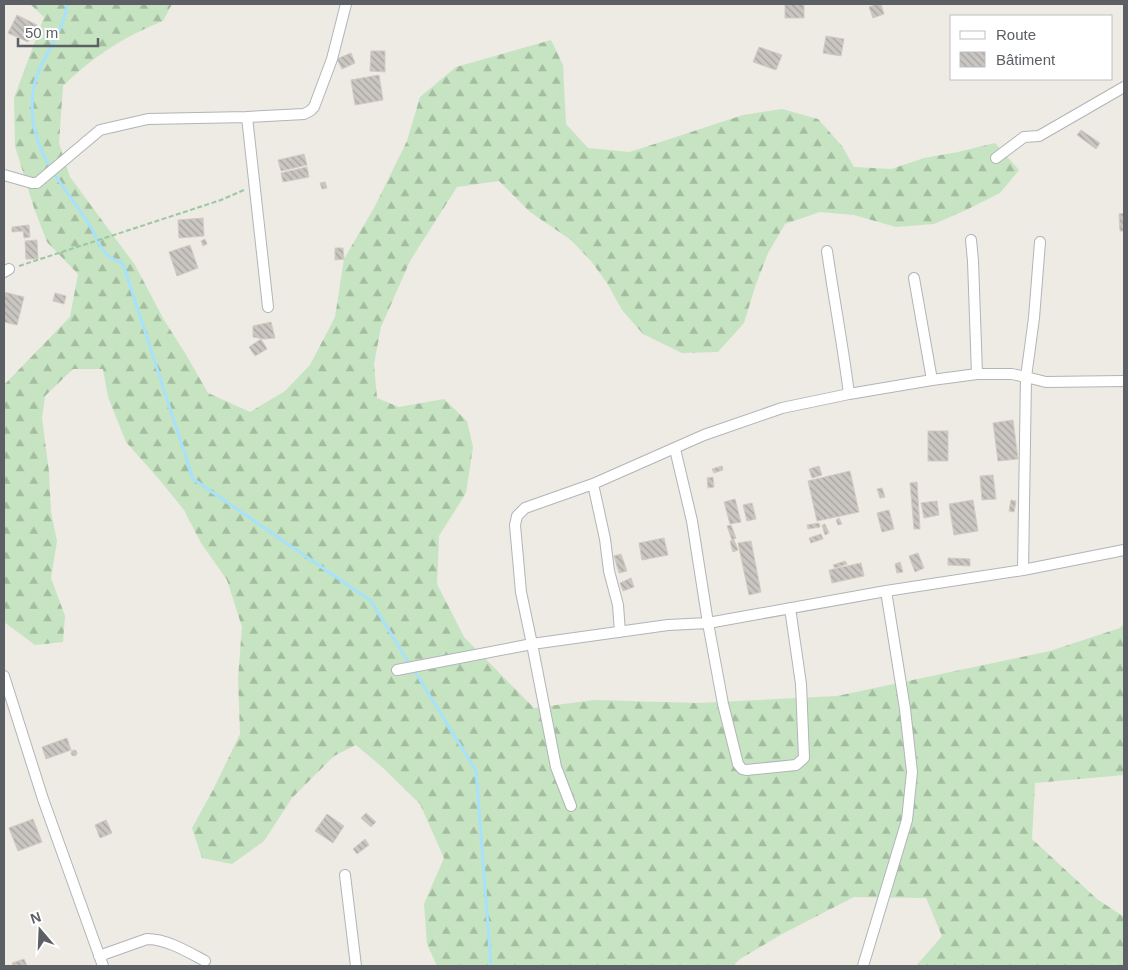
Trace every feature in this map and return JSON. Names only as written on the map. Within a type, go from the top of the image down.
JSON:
[{"type":"street","points":[[4,175],[32,184],[38,182],[100,130],[148,119],[248,117],[304,114],[310,111],[314,106],[332,59],[346,4]]},
{"type":"street","points":[[996,158],[1024,137],[1039,136],[1124,88]]},
{"type":"street","points":[[248,117],[268,307]]},
{"type":"street","points":[[971,240],[977,374]]},
{"type":"street","points":[[1023,570],[1026,377],[1034,318],[1040,242]]},
{"type":"street","points":[[827,251],[849,394]]},
{"type":"street","points":[[914,278],[932,380]]},
{"type":"street","points":[[571,806],[556,767],[521,592],[515,525],[516,516],[525,508],[593,484],[704,435],[782,408],[849,394],[977,374],[1012,374],[1046,382],[1124,381]]},
{"type":"street","points":[[675,449],[692,520],[723,704],[738,764],[742,769],[796,765],[804,758],[802,684],[790,608]]},
{"type":"street","points":[[593,484],[605,539],[609,571],[618,605],[620,632]]},
{"type":"street","points":[[397,670],[532,644],[668,625],[708,623],[886,591],[1023,570],[1124,550]]},
{"type":"street","points":[[863,966],[907,820],[912,772],[905,709],[886,591]]},
{"type":"street","points":[[4,676],[43,799],[100,963],[148,939],[154,939],[180,948],[205,961]]},
{"type":"street","points":[[346,875],[356,966]]},
{"type":"path","points":[[6,271],[256,186]]},
{"type":"green space","points":[[30,4],[172,4],[163,21],[122,40],[85,66],[63,86],[59,143],[70,177],[135,265],[164,320],[208,393],[250,412],[285,391],[310,365],[335,317],[344,259],[374,208],[407,141],[420,97],[456,67],[551,40],[563,65],[566,124],[588,148],[630,152],[743,115],[782,109],[818,119],[842,146],[854,167],[891,169],[924,158],[995,143],[1019,170],[1000,193],[934,224],[896,227],[854,215],[820,212],[785,224],[768,253],[744,323],[718,352],[682,353],[643,334],[622,310],[607,283],[591,261],[571,240],[530,212],[499,181],[457,187],[410,261],[381,327],[374,364],[377,398],[399,407],[444,399],[467,421],[473,447],[466,493],[439,536],[437,584],[464,637],[534,708],[594,700],[699,703],[837,696],[1050,651],[1120,628],[1124,624],[1124,775],[1035,783],[1032,839],[1097,899],[1124,917],[1124,966],[916,966],[942,936],[926,898],[854,897],[782,934],[740,959],[733,966],[437,966],[427,944],[424,904],[444,858],[420,804],[356,745],[334,756],[292,798],[264,841],[232,864],[202,858],[192,828],[240,734],[238,678],[242,627],[227,580],[201,543],[184,510],[126,442],[108,397],[103,369],[73,369],[45,396],[42,418],[49,472],[51,512],[57,541],[51,578],[65,616],[63,642],[35,645],[4,622],[4,385],[70,317],[78,274],[47,242],[34,208],[15,146],[14,98],[44,17]]},
{"type":"building","points":[[785,4],[804,4],[804,18],[785,18]]},
{"type":"building","points":[[881,4],[884,14],[873,18],[869,7]]},
{"type":"building","points":[[17,15],[37,25],[28,42],[8,33]]},
{"type":"building","points":[[826,36],[844,39],[841,56],[823,53]]},
{"type":"building","points":[[759,47],[782,55],[776,70],[753,62]]},
{"type":"building","points":[[371,51],[385,51],[385,72],[370,71]]},
{"type":"building","points":[[351,53],[355,63],[342,69],[337,59]]},
{"type":"building","points":[[379,75],[383,100],[355,105],[351,80]]},
{"type":"building","points":[[1081,130],[1100,143],[1096,149],[1077,135]]},
{"type":"building","points":[[304,154],[307,165],[281,171],[278,160]]},
{"type":"building","points":[[307,167],[309,177],[283,182],[281,173]]},
{"type":"building","points":[[325,182],[327,188],[322,189],[320,183]]},
{"type":"building","points":[[1124,213],[1124,231],[1120,231],[1119,214]]},
{"type":"building","points":[[203,218],[204,236],[179,238],[178,220]]},
{"type":"building","points":[[29,225],[30,237],[24,238],[23,231],[12,232],[12,227]]},
{"type":"building","points":[[205,239],[207,244],[203,246],[201,241]]},
{"type":"building","points":[[37,240],[38,259],[26,259],[25,241]]},
{"type":"building","points":[[190,245],[198,268],[177,276],[169,252]]},
{"type":"building","points":[[335,248],[343,248],[344,259],[335,260]]},
{"type":"building","points":[[4,292],[24,297],[17,325],[4,322]]},
{"type":"building","points":[[55,293],[66,296],[64,304],[53,301]]},
{"type":"building","points":[[271,322],[275,338],[253,337],[253,326]]},
{"type":"building","points":[[261,339],[267,349],[255,356],[249,347]]},
{"type":"building","points":[[1013,420],[1018,459],[998,461],[993,423]]},
{"type":"building","points":[[928,431],[948,431],[948,461],[928,461]]},
{"type":"building","points":[[722,466],[723,470],[714,473],[712,469]]},
{"type":"building","points":[[819,466],[822,475],[812,478],[809,469]]},
{"type":"building","points":[[850,471],[859,512],[817,521],[808,481]]},
{"type":"building","points":[[993,475],[996,499],[982,500],[980,476]]},
{"type":"building","points":[[713,477],[714,487],[708,488],[707,478]]},
{"type":"building","points":[[917,482],[920,529],[914,529],[910,483]]},
{"type":"building","points":[[882,488],[885,497],[880,498],[877,489]]},
{"type":"building","points":[[735,499],[741,522],[730,524],[724,502]]},
{"type":"building","points":[[973,500],[978,531],[954,535],[949,504]]},
{"type":"building","points":[[1011,500],[1016,501],[1014,512],[1009,511]]},
{"type":"building","points":[[937,501],[939,515],[924,518],[921,503]]},
{"type":"building","points":[[752,503],[756,519],[747,521],[743,505]]},
{"type":"building","points":[[889,510],[894,529],[882,532],[877,513]]},
{"type":"building","points":[[839,518],[842,524],[838,525],[836,520]]},
{"type":"building","points":[[819,523],[820,527],[808,529],[807,525]]},
{"type":"building","points":[[825,524],[829,533],[825,535],[822,525]]},
{"type":"building","points":[[731,525],[736,538],[732,540],[727,526]]},
{"type":"building","points":[[821,534],[823,539],[811,543],[809,538]]},
{"type":"building","points":[[664,538],[668,555],[642,560],[639,543]]},
{"type":"building","points":[[734,540],[738,550],[733,552],[730,541]]},
{"type":"building","points":[[751,541],[761,592],[749,595],[738,543]]},
{"type":"building","points":[[918,553],[924,568],[915,572],[909,556]]},
{"type":"building","points":[[621,554],[627,571],[619,573],[614,556]]},
{"type":"building","points":[[948,558],[970,559],[970,566],[948,565]]},
{"type":"building","points":[[845,561],[847,564],[835,568],[833,565]]},
{"type":"building","points":[[900,562],[903,572],[897,573],[895,564]]},
{"type":"building","points":[[861,563],[864,576],[832,583],[829,570]]},
{"type":"building","points":[[631,578],[634,587],[623,591],[620,583]]},
{"type":"building","points":[[67,738],[71,750],[46,759],[42,747]]},
{"type":"building","points":[[74,750],[77,753],[74,756],[71,753]]},
{"type":"building","points":[[366,813],[376,822],[371,827],[361,818]]},
{"type":"building","points":[[327,814],[344,826],[333,843],[315,831]]},
{"type":"building","points":[[33,819],[42,842],[18,851],[9,828]]},
{"type":"building","points":[[106,820],[112,833],[100,838],[95,825]]},
{"type":"building","points":[[365,839],[369,845],[357,854],[353,849]]},
{"type":"building","points":[[24,959],[27,966],[13,966],[12,963]]},
{"type":"waterway","points":[[67,4],[61,26],[35,80],[32,112],[35,131],[48,163],[89,224],[99,244],[106,254],[123,264],[193,479],[371,601],[410,665]]},
{"type":"waterway","points":[[414,670],[476,771],[491,966]]}]
